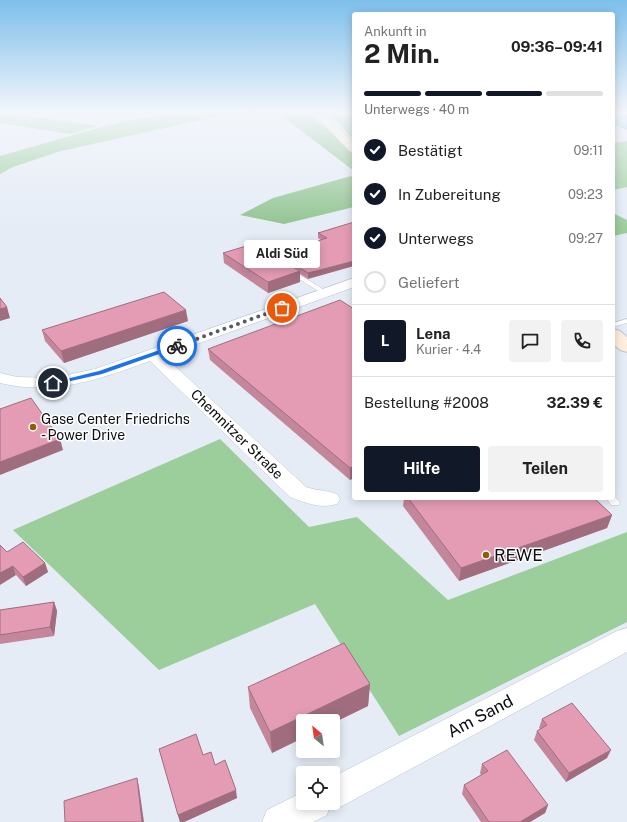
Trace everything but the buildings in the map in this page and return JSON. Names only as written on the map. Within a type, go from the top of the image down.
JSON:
[{"type":"main road","points":[[615,337],[627,346]]},
{"type":"street","points":[[0,378],[17,382],[53,383],[100,372],[153,355],[352,283]]},
{"type":"street","name":"Chemnitzer Straße","points":[[153,355],[298,492],[317,499],[329,499]]},
{"type":"street","name":"Am Sand","points":[[340,790],[627,639]]},
{"type":"street","points":[[279,822],[302,810]]},
{"type":"lane","points":[[285,268],[324,293]]},
{"type":"lane","points":[[615,324],[627,321]]},
{"type":"green space","points":[[16,151],[60,151],[13,167],[0,174],[0,156]]},
{"type":"green space","points":[[328,151],[352,151],[352,169]]},
{"type":"green space","points":[[615,151],[627,151],[627,187],[615,190]]},
{"type":"green space","points":[[352,177],[352,207],[284,224],[240,215],[273,198]]},
{"type":"green space","points":[[615,214],[627,220],[627,233],[615,236]]},
{"type":"green space","points":[[220,439],[309,527],[357,517],[448,600],[627,532],[627,622],[399,736],[315,604],[159,670],[13,530]]},
{"type":"way so far","points":[[177,346],[282,308]]},
{"type":"place","name":"Aldi Süd","points":[[282,308]]},
{"type":"place","name":"Gase Center Friedrichs - Power Drive","points":[[33,427]]},
{"type":"place","name":"REWE","points":[[486,555]]},
{"type":"route","points":[[53,383],[72,380],[100,372],[177,346]]}]
